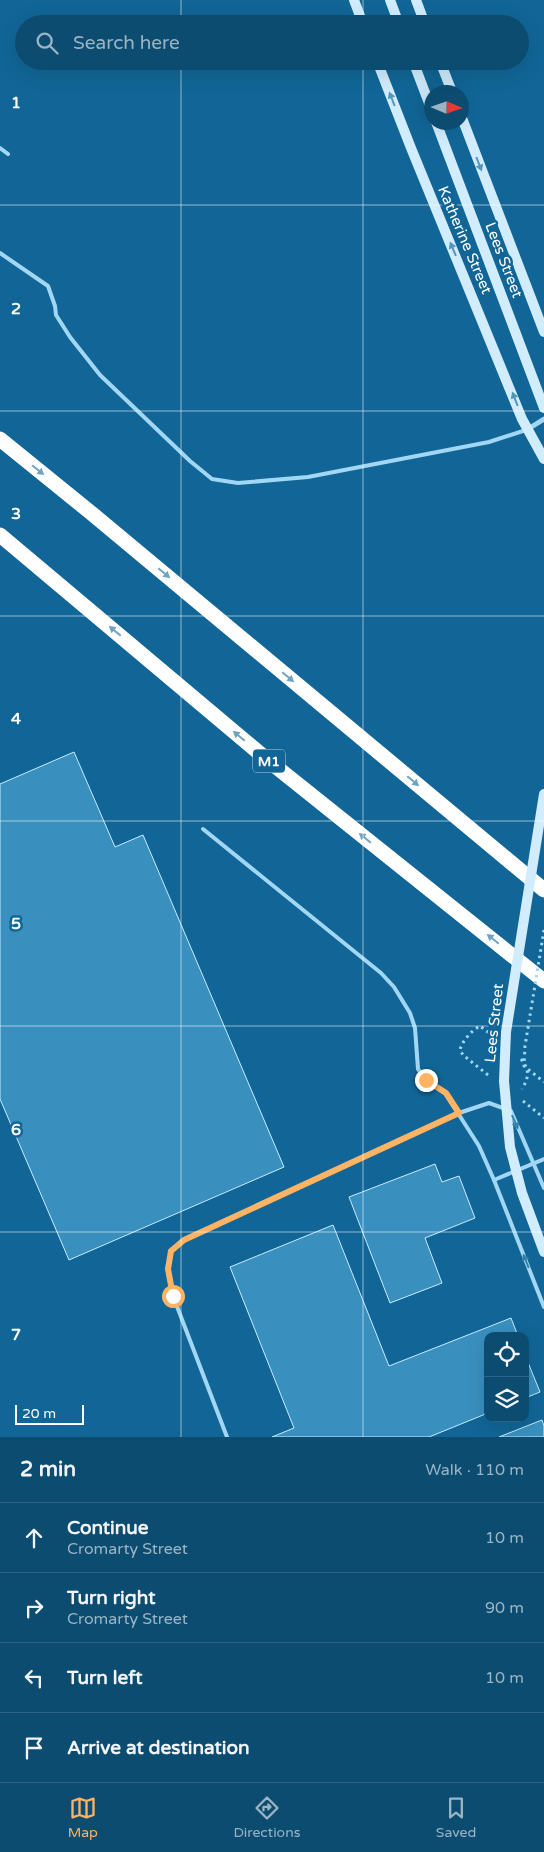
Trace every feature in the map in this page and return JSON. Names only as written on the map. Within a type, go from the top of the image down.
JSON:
[{"type":"highway","points":[[0,439],[544,890]]},
{"type":"highway","name":"M1","points":[[0,535],[270,762],[544,981]]},
{"type":"street","points":[[354,0],[360,15]]},
{"type":"street","points":[[390,0],[395,15]]},
{"type":"street","points":[[416,0],[422,15]]},
{"type":"street","name":"Katherine Street","points":[[381,70],[410,148],[522,419],[544,459]]},
{"type":"street","points":[[416,70],[424,90]]},
{"type":"street","points":[[443,70],[449,85]]},
{"type":"street","name":"Lees Street","points":[[439,130],[544,408]]},
{"type":"street","points":[[467,130],[544,332]]},
{"type":"street","points":[[529,293],[544,316]]},
{"type":"street","points":[[528,429],[544,419]]},
{"type":"street","name":"Lees Street","points":[[544,794],[506,1032],[504,1080],[510,1147],[522,1193],[544,1252]]},
{"type":"lane","points":[[0,148],[8,154]]},
{"type":"lane","points":[[0,253],[48,286],[56,315],[70,337],[100,375],[212,480],[238,483],[308,477],[489,442],[528,429]]},
{"type":"lane","points":[[203,829],[394,987],[410,1014],[414,1028],[418,1068],[426,1080],[446,1093],[479,1146],[544,1307]]},
{"type":"lane","points":[[227,1437],[173,1296],[168,1269],[171,1251],[184,1240],[459,1113],[489,1104],[510,1111],[544,1188]]},
{"type":"lane","points":[[494,1180],[544,1159]]},
{"type":"path","points":[[544,930],[525,1046],[524,1066],[544,1082]]},
{"type":"building","points":[[74,752],[115,847],[143,835],[284,1167],[69,1260],[0,1099],[0,784]]},
{"type":"building","points":[[435,1164],[442,1182],[459,1176],[475,1218],[425,1238],[442,1283],[390,1303],[349,1197]]},
{"type":"building","points":[[333,1225],[389,1366],[511,1318],[516,1332],[484,1332],[484,1415],[429,1437],[272,1437],[294,1428],[230,1267]]},
{"type":"building","points":[[529,1365],[540,1392],[529,1396]]},
{"type":"building","points":[[542,1420],[544,1437],[499,1437]]},
{"type":"route","points":[[173,1296],[168,1269],[171,1251],[184,1240],[459,1113],[446,1093],[426,1080]]}]
